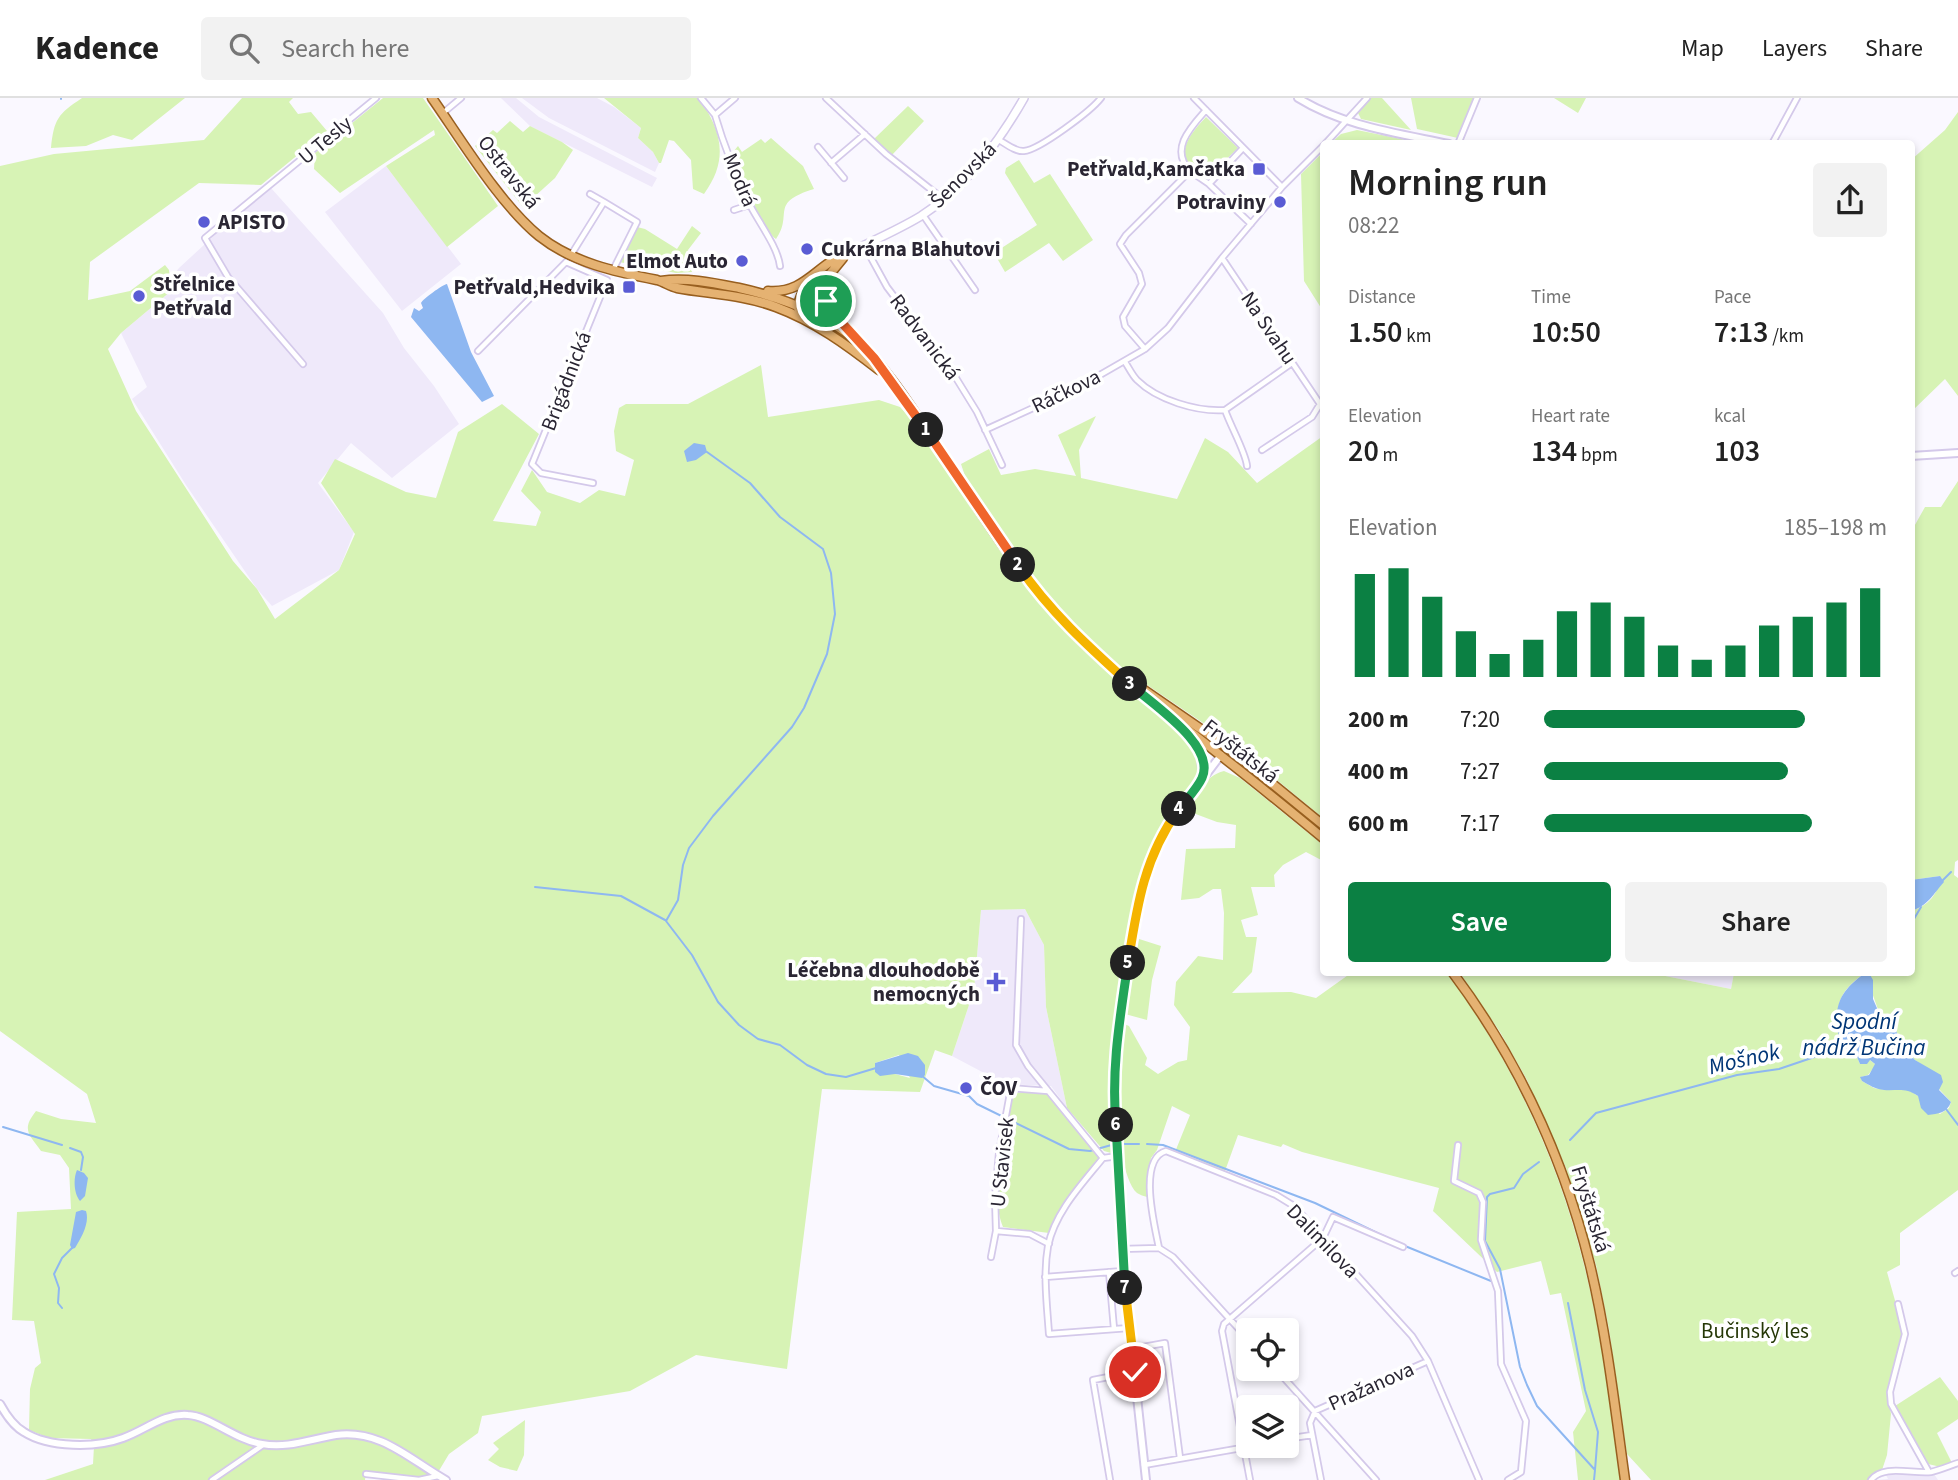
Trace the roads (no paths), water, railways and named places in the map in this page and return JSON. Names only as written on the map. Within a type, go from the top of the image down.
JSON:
[{"type":"main road","name":"Ostravská","points":[[432,98],[515,212],[539,236],[569,258],[661,281],[673,287],[747,299],[775,307],[835,337],[887,376]]},
{"type":"main road","name":"Šenovská","points":[[848,253],[922,215],[943,199],[970,174],[999,140],[1024,98]]},
{"type":"main road","points":[[775,307],[799,307],[848,253]]},
{"type":"main road","points":[[755,291],[790,290],[848,253]]},
{"type":"main road","points":[[829,273],[825,293],[827,303],[855,340]]},
{"type":"main road","points":[[805,320],[799,307],[801,296],[816,274]]},
{"type":"main road","name":"Ostravská","points":[[661,281],[674,279],[755,291],[799,307],[855,340],[874,358],[920,421]]},
{"type":"main road","name":"Fryštátská","points":[[920,421],[1048,606],[1106,663],[1320,836]]},
{"type":"main road","name":"Fryštátská","points":[[1106,663],[1214,738],[1320,823]]},
{"type":"main road","name":"Fryštátská","points":[[1455,976],[1496,1035],[1522,1082],[1550,1142],[1571,1199],[1604,1330],[1625,1480]]},
{"type":"street","name":"U Tesly","points":[[303,364],[228,277],[205,238],[376,98]]},
{"type":"street","points":[[443,114],[461,98]]},
{"type":"street","name":"Modrá","points":[[701,98],[715,115],[750,205],[776,251],[779,266]]},
{"type":"street","points":[[715,115],[735,98]]},
{"type":"street","points":[[826,98],[943,199]]},
{"type":"street","points":[[999,140],[1019,151],[1028,150],[1079,120],[1101,98]]},
{"type":"street","points":[[1194,98],[1282,187]]},
{"type":"street","points":[[1297,98],[1346,122],[1432,140]]},
{"type":"street","name":"Ráčkova","points":[[1329,140],[1367,98]]},
{"type":"street","points":[[1460,140],[1477,98]]},
{"type":"street","points":[[1774,140],[1797,98]]},
{"type":"street","points":[[1206,110],[1185,133],[1181,158],[1190,171],[1209,184],[1251,224]]},
{"type":"street","points":[[831,163],[865,134]]},
{"type":"street","points":[[818,147],[844,178]]},
{"type":"street","points":[[1209,184],[1243,148]]},
{"type":"street","name":"Ráčkova","points":[[985,430],[1079,387],[1145,349],[1168,328],[1282,187],[1320,149]]},
{"type":"street","points":[[1145,349],[1125,326],[1123,317],[1142,284],[1139,273],[1120,244],[1190,171]]},
{"type":"street","points":[[590,194],[637,222],[613,271]]},
{"type":"street","points":[[478,351],[569,258],[604,202]]},
{"type":"street","points":[[733,210],[750,205]]},
{"type":"street","points":[[922,215],[975,290]]},
{"type":"street","name":"Radvanická","points":[[864,245],[887,287],[956,378],[1002,465]]},
{"type":"street","name":"Brigádnická","points":[[569,258],[607,280],[533,464],[541,473],[593,483]]},
{"type":"street","name":"Na Svahu","points":[[1222,258],[1320,404],[1312,417],[1262,450]]},
{"type":"street","points":[[1125,362],[1137,380],[1163,397],[1196,407],[1225,410],[1292,363]]},
{"type":"street","points":[[1225,410],[1247,466]]},
{"type":"street","points":[[1915,456],[1958,453]]},
{"type":"street","points":[[1174,720],[1200,751],[1202,777]]},
{"type":"street","points":[[1214,738],[1221,755]]},
{"type":"street","points":[[1221,755],[1246,762]]},
{"type":"street","points":[[1146,1480],[1121,1250],[1119,1156],[1113,1088],[1115,1046],[1145,872],[1170,822],[1221,755]]},
{"type":"street","points":[[1021,919],[1016,1045],[1028,1066],[1103,1158]]},
{"type":"street","name":"U Stavisek","points":[[991,1257],[996,1231],[995,1197],[999,1153],[1012,1088],[1049,1091]]},
{"type":"street","points":[[1458,1145],[1454,1181],[1479,1193],[1483,1202],[1481,1240],[1498,1291],[1501,1364],[1526,1421],[1521,1472],[1508,1480]]},
{"type":"street","name":"Dalimilova","points":[[1159,1248],[1150,1204],[1150,1176],[1160,1152],[1166,1151],[1276,1195],[1294,1206],[1412,1336],[1428,1361],[1479,1480]]},
{"type":"street","points":[[1119,1156],[1103,1158],[1071,1198],[1049,1244],[1045,1277],[1049,1334],[1129,1328]]},
{"type":"street","points":[[1236,1405],[1222,1331],[1224,1324],[1323,1238],[1333,1217],[1404,1247]]},
{"type":"street","name":"U Stavisek","points":[[996,1231],[1030,1234],[1049,1244]]},
{"type":"street","points":[[1121,1250],[1159,1248],[1173,1257],[1236,1326]]},
{"type":"street","points":[[1045,1277],[1123,1271]]},
{"type":"street","points":[[1109,1272],[1114,1329]]},
{"type":"street","points":[[1898,1304],[1905,1334],[1889,1392],[1891,1404],[1929,1472]]},
{"type":"street","points":[[1132,1349],[1165,1343],[1180,1458]]},
{"type":"street","name":"Pražanova","points":[[1315,1411],[1428,1361]]},
{"type":"street","points":[[1110,1480],[1094,1380],[1135,1372]]},
{"type":"street","points":[[1287,1381],[1376,1480]]},
{"type":"street","points":[[0,1404],[18,1428],[31,1436],[48,1441],[91,1444],[110,1441],[132,1434],[159,1420],[186,1415],[201,1418],[242,1439],[264,1445],[284,1445],[339,1434],[365,1436],[391,1444],[446,1480]]},
{"type":"street","points":[[1315,1411],[1310,1423],[1321,1480]]},
{"type":"street","points":[[1299,1437],[1312,1435]]},
{"type":"street","points":[[212,1480],[264,1445]]},
{"type":"street","points":[[1144,1465],[1236,1448]]},
{"type":"street","points":[[1246,1458],[1250,1480]]},
{"type":"street","points":[[1871,1480],[1883,1471],[1929,1472],[1958,1463]]},
{"type":"street","points":[[366,1474],[419,1479],[439,1476]]},
{"type":"water","points":[[447,284],[471,352],[494,396],[482,402],[411,317],[414,308],[419,311],[423,308],[422,301]]},
{"type":"water","points":[[694,443],[705,445],[707,452],[696,460],[687,462],[684,451]]},
{"type":"water","points":[[1940,876],[1944,882],[1926,903],[1915,909],[1915,879]]},
{"type":"water","name":"Spodní nádrž Bučina","points":[[1862,976],[1871,976],[1873,999],[1880,1015],[1895,1029],[1905,1049],[1915,1060],[1941,1075],[1943,1082],[1939,1090],[1951,1102],[1945,1111],[1928,1115],[1921,1108],[1918,1096],[1913,1093],[1872,1087],[1862,1081],[1860,1077],[1869,1075],[1875,1064],[1870,1060],[1867,1064],[1860,1064],[1857,1057],[1843,1050],[1837,1026],[1840,1001],[1849,987]]},
{"type":"water","points":[[908,1053],[918,1056],[925,1065],[925,1075],[922,1078],[895,1074],[880,1076],[875,1072],[875,1063]]},
{"type":"water","points":[[77,1170],[88,1178],[85,1196],[80,1201],[75,1186]]},
{"type":"water","points":[[86,1211],[86,1225],[72,1249],[70,1245],[76,1212]]},
{"type":"waterway","points":[[707,452],[750,483],[780,517],[823,549],[831,573],[835,614],[827,654],[804,708],[792,727],[713,816],[689,848],[683,865],[678,900],[666,921],[692,955],[718,1002],[739,1025],[758,1039],[780,1045],[807,1065],[826,1074],[846,1077],[876,1068]]},
{"type":"waterway","name":"Mošnok","points":[[1942,881],[1951,872]]},
{"type":"waterway","points":[[535,887],[621,896],[665,920]]},
{"type":"waterway","name":"Mošnok","points":[[1915,917],[1921,907]]},
{"type":"waterway","name":"Mošnok","points":[[1570,1140],[1596,1113],[1737,1075],[1779,1069],[1841,1048]]},
{"type":"waterway","points":[[921,1075],[934,1086],[969,1096],[977,1104],[1069,1149],[1090,1151],[1115,1144]]},
{"type":"waterway","points":[[1946,1109],[1958,1125]]},
{"type":"waterway","points":[[3,1127],[62,1145]]},
{"type":"waterway","points":[[1121,1144],[1139,1144]]},
{"type":"waterway","points":[[1147,1144],[1163,1145],[1315,1203],[1396,1242]]},
{"type":"waterway","points":[[70,1148],[81,1152],[81,1170]]},
{"type":"waterway","name":"Mošnok","points":[[1539,1162],[1523,1174],[1514,1188],[1487,1197],[1485,1241],[1500,1269],[1520,1367],[1527,1385],[1537,1406],[1595,1470],[1594,1480]]},
{"type":"waterway","points":[[1405,1246],[1491,1281]]},
{"type":"waterway","points":[[62,1308],[58,1303],[59,1288],[54,1274],[62,1258],[72,1248]]},
{"type":"waterway","points":[[1568,1303],[1585,1390],[1598,1432],[1595,1470]]},
{"type":"place","name":"Petřvald,Kamčatka","points":[[1259,169]]},
{"type":"place","name":"Potraviny","points":[[1280,202]]},
{"type":"place","name":"APISTO","points":[[204,222]]},
{"type":"place","name":"Cukrárna Blahutovi","points":[[807,249]]},
{"type":"place","name":"Elmot Auto","points":[[742,261]]},
{"type":"place","name":"Petřvald,Hedvika","points":[[629,287]]},
{"type":"place","name":"Střelnice Petřvald","points":[[139,296]]},
{"type":"place","name":"Léčebna dlouhodobě nemocných","points":[[996,982]]},
{"type":"place","name":"ČOV","points":[[966,1088]]},
{"type":"park label","name":"Bučinský les","points":[[1755,1331]]}]
